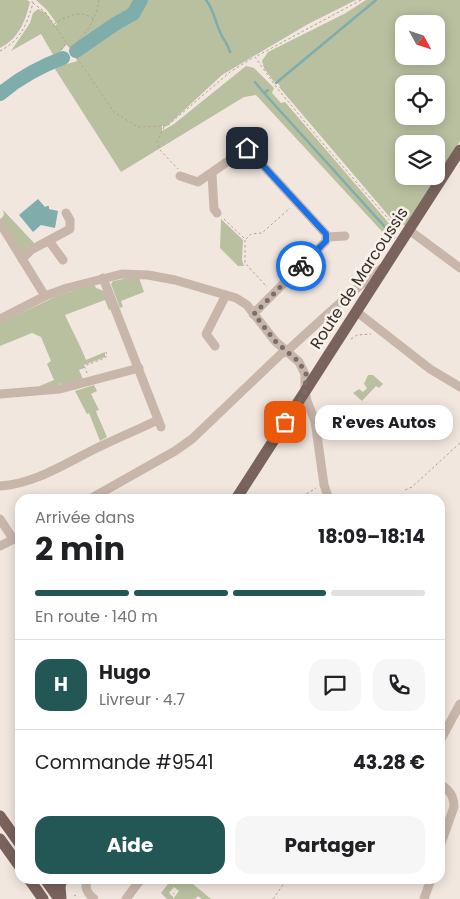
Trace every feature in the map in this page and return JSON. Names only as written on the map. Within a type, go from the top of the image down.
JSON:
[{"type":"main road","name":"Route de Marcoussis","points":[[239,494],[460,150]]},
{"type":"main road","points":[[0,816],[15,834]]},
{"type":"main road","points":[[15,840],[2,845],[15,861]]},
{"type":"main road","points":[[32,884],[43,899]]},
{"type":"main road","points":[[49,884],[60,899]]},
{"type":"main road","points":[[60,899],[61,884]]},
{"type":"street","points":[[243,137],[247,148],[297,201],[327,237]]},
{"type":"street","points":[[180,176],[198,182],[247,148]]},
{"type":"street","points":[[212,174],[214,209],[217,213]]},
{"type":"street","points":[[22,259],[31,250],[70,228],[70,220],[66,213]]},
{"type":"street","points":[[0,223],[45,296]]},
{"type":"street","points":[[406,234],[460,268]]},
{"type":"street","points":[[327,237],[345,236]]},
{"type":"street","points":[[254,314],[326,241],[327,237]]},
{"type":"street","points":[[50,241],[63,260]]},
{"type":"street","points":[[99,494],[175,452],[208,425],[281,354],[287,351],[372,275],[386,266]]},
{"type":"street","points":[[0,319],[45,296],[122,274],[148,275],[174,280],[236,298],[247,305],[275,341],[299,362],[306,374],[305,392],[315,420],[324,485],[327,494]]},
{"type":"street","points":[[0,486],[21,483],[57,468],[103,445],[160,423],[103,278]]},
{"type":"street","points":[[215,346],[206,334],[226,295]]},
{"type":"street","points":[[357,312],[430,369],[460,387]]},
{"type":"street","points":[[0,394],[60,389],[139,368]]},
{"type":"street","points":[[0,519],[15,536]]},
{"type":"street","points":[[0,546],[15,538]]},
{"type":"street","points":[[445,733],[459,709]]},
{"type":"street","points":[[445,787],[449,790],[454,801],[454,807],[445,832]]},
{"type":"street","points":[[87,884],[87,891],[94,899]]},
{"type":"street","points":[[126,899],[136,884]]},
{"type":"street","points":[[424,899],[429,884]]},
{"type":"path","points":[[31,0],[46,13],[114,112],[138,127],[167,126],[230,72],[361,0]]},
{"type":"path","points":[[66,43],[71,48],[85,35],[94,19],[99,0]]},
{"type":"path","points":[[0,51],[10,46],[27,25],[33,3]]},
{"type":"path","points":[[53,24],[76,14],[84,14],[94,19]]},
{"type":"path","points":[[54,58],[66,43]]},
{"type":"path","points":[[255,57],[277,88],[313,132],[406,234]]},
{"type":"path","points":[[164,126],[157,142],[160,150],[180,172],[180,176]]},
{"type":"path","points":[[245,239],[251,234],[262,234],[297,201]]},
{"type":"path","points":[[217,213],[245,239],[245,263],[273,293]]},
{"type":"path","points":[[346,342],[357,336],[374,333]]},
{"type":"path","points":[[90,380],[84,366],[105,358],[106,352]]},
{"type":"path","points":[[406,490],[412,487],[460,443]]},
{"type":"path","points":[[306,494],[320,486]]},
{"type":"path","points":[[273,898],[283,884]]},
{"type":"path","points":[[172,899],[174,893]]},
{"type":"green space","points":[[0,0],[27,0],[30,2],[26,16],[17,34],[0,48]]},
{"type":"green space","points":[[36,0],[356,0],[308,24],[222,75],[167,126],[162,126],[162,131],[174,124],[246,66],[254,68],[274,88],[272,93],[281,103],[285,102],[393,228],[394,232],[389,239],[256,95],[244,97],[121,172],[55,69],[77,61],[67,44],[55,58],[41,34],[11,51],[30,23],[33,13],[38,9],[46,13],[55,26],[57,24],[47,10]]},
{"type":"green space","points":[[366,0],[460,0],[460,141],[445,164],[445,135],[395,135],[395,185],[432,185],[405,226],[403,224],[400,229],[279,87],[276,81],[274,82],[264,68],[262,61],[268,52],[344,14]]},
{"type":"green space","points":[[3,210],[35,244],[22,255],[1,219],[4,215]]},
{"type":"green space","points":[[221,219],[243,240],[242,260],[244,266],[238,266],[220,248]]},
{"type":"green space","points":[[139,278],[144,292],[121,301],[123,307],[120,308],[111,284],[113,281]]},
{"type":"green space","points":[[94,284],[96,288],[104,291],[111,309],[109,310],[105,300],[65,315],[86,360],[105,352],[105,357],[84,365],[84,368],[79,370],[83,379],[61,385],[60,383],[59,385],[35,388],[54,380],[47,364],[51,361],[41,337],[32,333],[0,346],[0,323],[57,296]]},
{"type":"green space","points":[[368,375],[373,375],[383,384],[379,388],[376,386],[362,401],[353,393],[359,389],[363,392],[367,388],[364,384]]},
{"type":"green space","points":[[94,385],[97,391],[91,394],[99,410],[96,411],[107,437],[100,441],[89,413],[87,414],[75,391]]},
{"type":"green space","points":[[168,884],[193,884],[211,899],[202,899],[198,896],[195,899],[173,899],[179,891],[174,887],[169,893],[173,897],[171,899],[167,899],[161,893]]},
{"type":"water","points":[[38,199],[45,207],[49,206],[49,209],[58,211],[55,228],[41,225],[33,232],[19,215]]},
{"type":"waterway","points":[[76,51],[133,14],[141,0]]},
{"type":"waterway","points":[[206,0],[230,52]]},
{"type":"waterway","points":[[276,83],[376,0]]},
{"type":"waterway","points":[[0,94],[30,73],[63,58]]},
{"type":"waterway","points":[[255,82],[264,93]]},
{"type":"waterway","points":[[268,90],[264,93],[394,237]]},
{"type":"way so far","points":[[285,422],[305,392],[306,374],[299,362],[275,341],[254,314],[301,266]]},
{"type":"place","name":"R'eves Autos","points":[[285,422]]},
{"type":"route","points":[[247,148],[326,234],[326,241],[301,266]]}]
